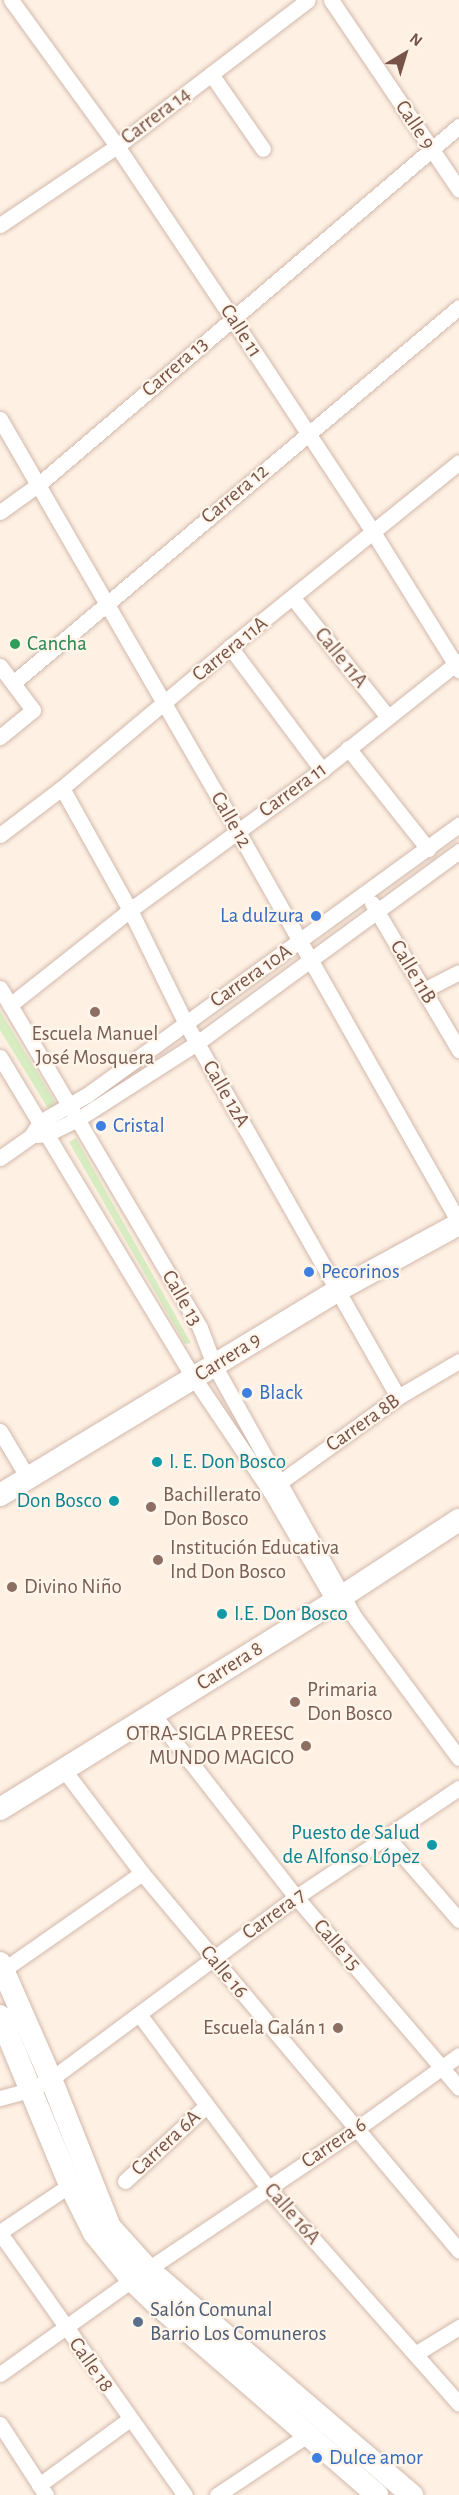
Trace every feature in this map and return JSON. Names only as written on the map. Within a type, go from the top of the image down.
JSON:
[{"type":"main road","name":"Carrera 9","points":[[0,1495],[338,1290],[459,1224]]},
{"type":"main road","name":"Carrera 8","points":[[0,1809],[153,1714],[344,1604],[459,1520]]},
{"type":"main road","points":[[2,1966],[51,2079],[110,2227],[140,2275],[412,2495]]},
{"type":"main road","points":[[0,2016],[70,2185],[94,2233],[307,2435],[377,2495]]},
{"type":"street","name":"Calle 11","points":[[12,0],[117,146],[373,532],[458,665]]},
{"type":"street","name":"Carrera 14","points":[[0,225],[117,146],[308,0]]},
{"type":"street","name":"Calle 9","points":[[331,0],[459,190]]},
{"type":"street","points":[[211,74],[263,149]]},
{"type":"street","name":"Carrera 13","points":[[0,512],[39,484],[459,126]]},
{"type":"street","name":"Carrera 12","points":[[13,683],[459,307]]},
{"type":"street","name":"Calle 12","points":[[1,423],[39,484],[163,705],[237,830],[459,1224]]},
{"type":"street","name":"Carrera 11A","points":[[0,835],[62,788],[230,647],[459,462]]},
{"type":"street","name":"Calle 11A","points":[[293,598],[388,717]]},
{"type":"street","points":[[230,647],[322,770]]},
{"type":"street","name":"Carrera 11","points":[[10,1005],[130,910],[322,770],[458,665]]},
{"type":"street","points":[[0,666],[33,710],[0,737]]},
{"type":"street","points":[[348,748],[428,849]]},
{"type":"street","name":"Calle 12A","points":[[62,788],[130,910],[197,1043],[398,1397]]},
{"type":"street","name":"Carrera 10A","points":[[43,1128],[69,1105],[300,942],[459,825]]},
{"type":"street","name":"Carrera 10A","points":[[43,1128],[78,1119],[197,1043],[459,851]]},
{"type":"street","name":"Calle 11B","points":[[366,894],[459,1050]]},
{"type":"street","points":[[424,990],[459,972]]},
{"type":"street","name":"Calle 13","points":[[0,988],[200,1328],[214,1365],[275,1486],[344,1604],[459,1758]]},
{"type":"street","name":"Calle 13","points":[[0,1057],[194,1378],[275,1486]]},
{"type":"street","points":[[0,1158],[43,1128]]},
{"type":"street","name":"Carrera 8B","points":[[275,1486],[398,1397],[459,1360]]},
{"type":"street","points":[[0,1431],[28,1478]]},
{"type":"street","name":"Calle 15","points":[[153,1714],[296,1897],[459,2088]]},
{"type":"street","name":"Calle 16","points":[[64,1770],[142,1874],[459,2251]]},
{"type":"street","name":"Carrera 7","points":[[0,2098],[30,2090],[51,2079],[296,1897],[459,1788]]},
{"type":"street","points":[[387,1837],[459,1920]]},
{"type":"street","points":[[2,1966],[142,1874]]},
{"type":"street","name":"Calle 16A","points":[[139,2014],[268,2188],[459,2404]]},
{"type":"street","name":"Carrera 6","points":[[0,2373],[355,2130],[459,2055]]},
{"type":"street","name":"Carrera 6A","points":[[125,2181],[207,2106]]},
{"type":"street","points":[[0,2232],[70,2185]]},
{"type":"street","name":"Calle 18","points":[[0,2232],[185,2495]]},
{"type":"street","points":[[415,2354],[459,2327]]},
{"type":"street","points":[[0,2424],[43,2490],[130,2419]]},
{"type":"street","points":[[217,2495],[238,2489],[307,2435]]},
{"type":"green space","points":[[0,1011],[57,1105],[49,1110],[0,1030]]},
{"type":"green space","points":[[76,1138],[191,1343],[185,1344],[69,1142]]},
{"type":"place","name":"Cancha","points":[[15,644]]},
{"type":"place","name":"La dulzura","points":[[316,916]]},
{"type":"place","name":"Escuela Manuel José Mosquera","points":[[95,1012]]},
{"type":"place","name":"Cristal","points":[[101,1126]]},
{"type":"place","name":"Pecorinos","points":[[309,1272]]},
{"type":"place","name":"Black","points":[[247,1393]]},
{"type":"place","name":"I. E. Don Bosco","points":[[157,1462]]},
{"type":"place","name":"Don Bosco","points":[[114,1501]]},
{"type":"place","name":"Bachillerato Don Bosco","points":[[151,1507]]},
{"type":"place","name":"Institución Educativa Ind Don Bosco","points":[[158,1560]]},
{"type":"place","name":"Divino Niño","points":[[12,1587]]},
{"type":"place","name":"I.E. Don Bosco","points":[[222,1614]]},
{"type":"place","name":"Primaria Don Bosco","points":[[295,1702]]},
{"type":"place","name":"OTRA-SIGLA PREESC MUNDO MAGICO","points":[[306,1746]]},
{"type":"place","name":"Puesto de Salud de Alfonso López","points":[[432,1845]]},
{"type":"place","name":"Escuela Galán 1","points":[[338,2028]]},
{"type":"place","name":"Salón Comunal Barrio Los Comuneros","points":[[138,2322]]},
{"type":"place","name":"Dulce amor","points":[[317,2458]]}]
